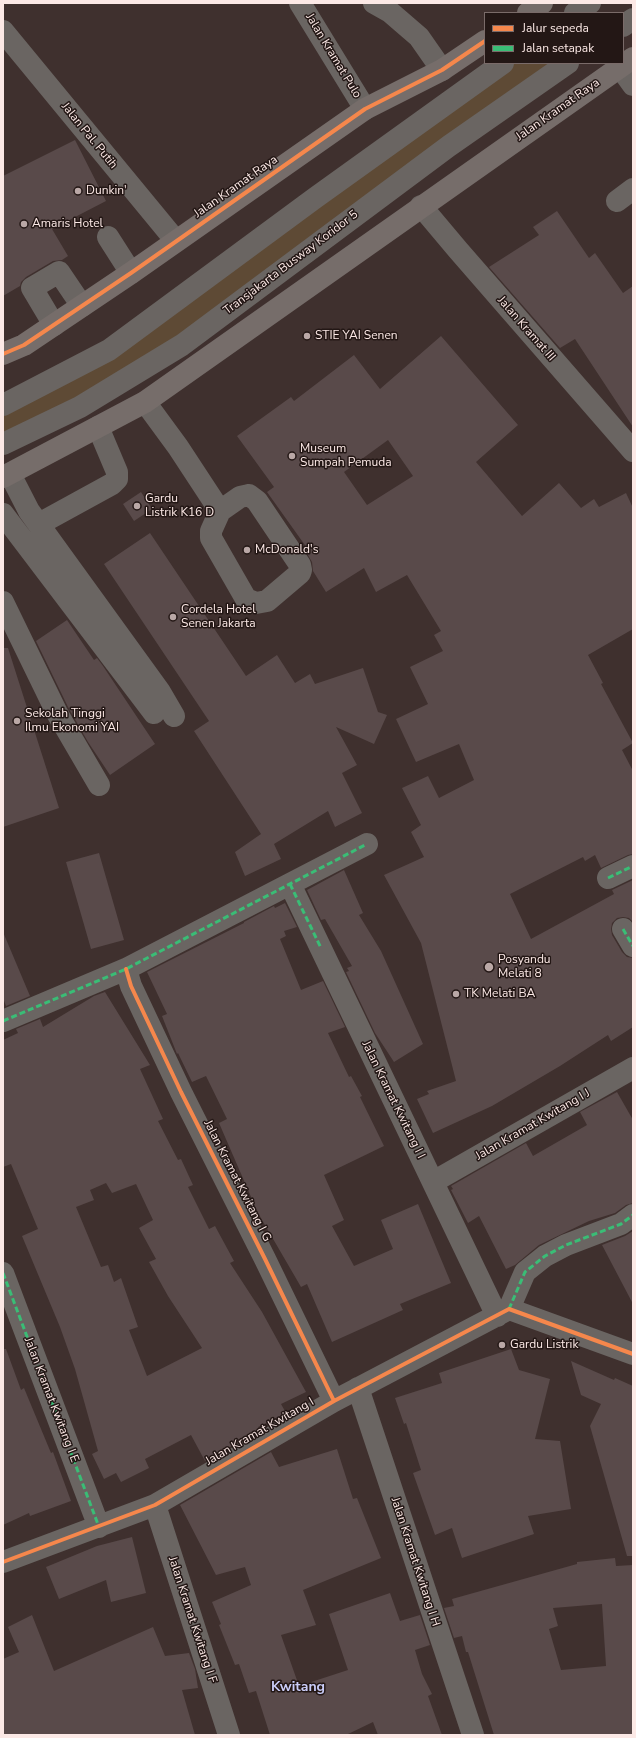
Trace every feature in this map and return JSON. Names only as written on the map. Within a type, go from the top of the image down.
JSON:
[{"type":"main road","points":[[529,12],[542,3]]},
{"type":"main road","name":"Jalan Kramat Raya","points":[[3,354],[24,345],[131,273],[365,109],[442,70],[484,43]]},
{"type":"main road","name":"Jalan Kramat Raya","points":[[6,476],[145,402],[623,64]]},
{"type":"street","name":"Jalan Kramat Pulo","points":[[300,3],[365,109]]},
{"type":"street","points":[[374,3],[390,12],[419,37],[442,70]]},
{"type":"street","points":[[576,12],[590,3]]},
{"type":"street","points":[[624,25],[633,19]]},
{"type":"street","name":"Jalan Pal. Putih","points":[[3,31],[176,241]]},
{"type":"street","points":[[626,62],[633,86]]},
{"type":"street","points":[[3,404],[109,350],[314,198],[502,64]]},
{"type":"street","name":"Transjakarta Busway Koridor 5","points":[[3,444],[80,407],[182,346],[448,146],[567,64]]},
{"type":"street","name":"Jalan Kramat III","points":[[421,206],[633,451]]},
{"type":"street","points":[[108,237],[131,273]]},
{"type":"street","points":[[54,325],[32,288],[59,272],[82,306]]},
{"type":"street","points":[[145,402],[178,447],[220,511]]},
{"type":"street","points":[[39,524],[112,484],[117,479],[117,472],[98,427]]},
{"type":"street","points":[[3,514],[164,715],[160,692],[29,511],[6,476]]},
{"type":"street","points":[[249,495],[257,501],[300,565],[300,573],[267,601],[256,603],[246,599],[211,538],[211,531],[220,511],[240,497],[249,495]]},
{"type":"street","points":[[3,602],[57,713],[100,785]]},
{"type":"street","points":[[3,1021],[126,969],[367,844]]},
{"type":"street","points":[[608,878],[633,866]]},
{"type":"street","name":"Jalan Kramat Kwitang I I","points":[[290,884],[433,1182],[503,1313]]},
{"type":"street","name":"Jalan Kramat Kwitang I G","points":[[126,969],[131,986],[180,1092],[266,1259],[334,1400]]},
{"type":"street","name":"Jalan Kramat Kwitang I J","points":[[433,1182],[633,1068]]},
{"type":"street","points":[[633,1215],[621,1224],[566,1245],[545,1256],[525,1272],[503,1313],[633,1354]]},
{"type":"street","name":"Jalan Kramat Kwitang I E","points":[[3,1273],[99,1527]]},
{"type":"street","name":"Jalan Kramat Kwitang I","points":[[3,1562],[155,1505],[334,1400],[503,1313]]},
{"type":"street","name":"Jalan Kramat Kwitang I H","points":[[358,1388],[472,1735]]},
{"type":"street","name":"Jalan Kramat Kwitang I F","points":[[155,1505],[229,1735]]},
{"type":"shaded area","points":[[502,64],[551,64],[166,355],[3,444],[3,404],[116,345]]},
{"type":"building","points":[[75,140],[106,201],[52,229],[68,256],[62,260],[53,261],[26,277],[21,282],[20,286],[3,296],[3,176]]},
{"type":"building","points":[[557,211],[589,258],[595,253],[623,293],[633,286],[633,427],[575,339],[560,348],[489,267],[539,235],[533,227]]},
{"type":"building","points":[[441,336],[518,425],[476,462],[522,516],[559,483],[581,508],[594,499],[599,507],[626,493],[633,508],[633,629],[588,655],[603,683],[601,684],[633,743],[622,750],[633,771],[633,854],[601,868],[595,855],[585,861],[583,857],[510,894],[531,939],[614,894],[612,890],[633,880],[633,922],[629,918],[617,918],[612,923],[611,929],[612,935],[622,952],[627,957],[633,958],[633,1027],[611,1041],[608,1035],[560,1066],[492,1106],[433,1133],[417,1099],[429,1094],[427,1091],[456,1081],[421,943],[384,875],[424,857],[411,832],[421,825],[402,788],[428,776],[439,798],[474,780],[459,744],[416,762],[396,719],[428,704],[410,667],[443,651],[434,635],[441,631],[407,575],[376,592],[364,568],[326,592],[313,571],[312,562],[305,550],[307,548],[267,492],[274,487],[237,436],[291,397],[294,401],[354,355],[380,389]],"holes":[[[388,440],[413,476],[367,505],[344,472]]]},
{"type":"building","name":"Gardu Listrik K16 D","points":[[141,492],[152,509],[134,521],[123,504]]},
{"type":"building","points":[[150,533],[246,676],[277,655],[295,683],[310,674],[315,684],[363,668],[378,712],[387,715],[374,744],[336,727],[357,765],[342,773],[362,813],[335,827],[328,811],[274,844],[281,859],[245,876],[235,852],[261,834],[194,731],[209,721],[104,564]]},
{"type":"building","points":[[67,620],[94,660],[97,658],[103,666],[155,744],[110,775],[88,742],[68,707],[36,641]]},
{"type":"building","name":"Sekolah Tinggi Ilmu Ekonomi YAI","points":[[3,648],[8,648],[59,808],[3,827]]},
{"type":"building","points":[[99,853],[124,940],[91,949],[66,862]]},
{"type":"building","points":[[344,870],[363,913],[359,915],[381,951],[423,1044],[394,1062],[375,1033],[346,972],[349,971],[347,968],[352,966],[325,919],[321,920],[307,890]]},
{"type":"building","points":[[285,903],[297,927],[284,931],[286,936],[280,939],[301,990],[323,981],[345,1027],[328,1033],[349,1077],[351,1076],[362,1096],[360,1097],[384,1146],[324,1175],[344,1220],[332,1226],[354,1266],[393,1249],[381,1220],[418,1204],[451,1283],[400,1304],[403,1310],[332,1342],[307,1284],[301,1287],[258,1213],[219,1123],[227,1119],[206,1076],[192,1082],[178,1053],[177,1054],[162,1016],[167,1014],[147,972],[244,923],[274,906],[275,908]]},
{"type":"building","points":[[3,932],[30,996],[6,1006],[3,998]]},
{"type":"building","points":[[105,992],[150,1065],[140,1069],[163,1119],[158,1121],[178,1160],[181,1159],[193,1185],[188,1187],[209,1229],[215,1226],[234,1261],[230,1263],[262,1312],[306,1392],[281,1404],[286,1413],[258,1427],[260,1430],[205,1461],[191,1435],[145,1459],[149,1468],[121,1482],[116,1473],[104,1479],[92,1454],[98,1451],[75,1369],[60,1327],[22,1236],[38,1229],[11,1164],[3,1167],[3,1040],[18,1033],[16,1029],[40,1019],[43,1027],[94,996]],"holes":[[[106,1183],[112,1193],[136,1184],[153,1220],[139,1228],[156,1259],[149,1262],[168,1296],[202,1348],[147,1376],[129,1330],[138,1327],[121,1278],[114,1282],[108,1265],[101,1267],[76,1207],[94,1200],[90,1190]]]},
{"type":"building","points":[[617,1092],[633,1120],[633,1203],[626,1205],[615,1213],[589,1221],[539,1245],[515,1265],[506,1269],[479,1216],[468,1223],[451,1190],[453,1189],[451,1186],[526,1143],[533,1156],[587,1125],[580,1112]]},
{"type":"building","points":[[633,1231],[633,1304],[602,1245],[625,1236]]},
{"type":"building","points":[[3,1349],[6,1349],[21,1390],[24,1388],[51,1453],[53,1452],[71,1501],[30,1516],[29,1513],[3,1525]]},
{"type":"building","points":[[511,1349],[519,1370],[550,1379],[535,1439],[560,1441],[571,1509],[528,1516],[534,1534],[462,1558],[452,1528],[435,1535],[413,1473],[421,1470],[406,1423],[404,1424],[395,1398],[442,1383],[439,1373]]},
{"type":"building","points":[[571,1361],[614,1380],[615,1378],[633,1386],[633,1556],[627,1556],[590,1426],[601,1404],[581,1395]]},
{"type":"building","points":[[337,1449],[353,1499],[357,1498],[381,1558],[303,1590],[316,1625],[281,1635],[299,1686],[348,1670],[329,1614],[390,1593],[400,1621],[420,1615],[430,1645],[415,1650],[422,1674],[432,1694],[428,1696],[442,1735],[378,1735],[373,1722],[346,1735],[270,1735],[256,1691],[249,1693],[239,1664],[235,1665],[219,1625],[221,1624],[212,1602],[251,1585],[245,1567],[216,1575],[180,1505],[271,1452],[279,1467]]},
{"type":"building","points":[[132,1537],[146,1593],[111,1602],[106,1580],[59,1599],[46,1567],[97,1546]]},
{"type":"building","points":[[615,1558],[616,1566],[633,1565],[633,1735],[494,1735],[462,1636],[454,1638],[444,1608],[454,1606],[452,1599],[577,1564],[577,1562]],"holes":[[[602,1604],[606,1666],[561,1670],[549,1629],[558,1626],[553,1608]]]},
{"type":"building","points":[[32,1615],[54,1671],[153,1627],[165,1656],[189,1653],[195,1669],[198,1688],[182,1690],[195,1735],[3,1735],[3,1659],[19,1652],[8,1627]]},
{"type":"marked path","points":[[3,1021],[126,969],[367,844]]},
{"type":"marked path","points":[[608,878],[633,866]]},
{"type":"marked path","points":[[290,884],[321,948]]},
{"type":"marked path","points":[[623,929],[633,946]]},
{"type":"marked path","points":[[509,1309],[525,1272],[545,1256],[566,1245],[621,1224],[633,1215]]},
{"type":"marked path","points":[[3,1273],[99,1527]]},
{"type":"cycle path","points":[[3,354],[24,345],[131,273],[365,109],[442,70],[484,42]]},
{"type":"cycle path","points":[[126,969],[131,986],[181,1092],[334,1401]]},
{"type":"cycle path","points":[[3,1562],[155,1505],[334,1401],[509,1309],[633,1354]]},
{"type":"place","name":"Dunkin'","points":[[78,191]]},
{"type":"place","name":"Amaris Hotel","points":[[24,224]]},
{"type":"place","name":"STIE YAI Senen","points":[[307,336]]},
{"type":"place","name":"Museum Sumpah Pemuda","points":[[292,456]]},
{"type":"place","name":"Gardu Listrik K16 D","points":[[137,506]]},
{"type":"place","name":"McDonald's","points":[[247,550]]},
{"type":"place","name":"Cordela Hotel Senen Jakarta","points":[[173,617]]},
{"type":"place","name":"Sekolah Tinggi Ilmu Ekonomi YAI","points":[[17,721]]},
{"type":"place","name":"Posyandu Melati 8","points":[[489,967]]},
{"type":"place","name":"TK Melati BA","points":[[456,994]]},
{"type":"place","name":"Gardu Listrik","points":[[502,1345]]},
{"type":"district","name":"Kwitang","points":[[298,1688]]}]
